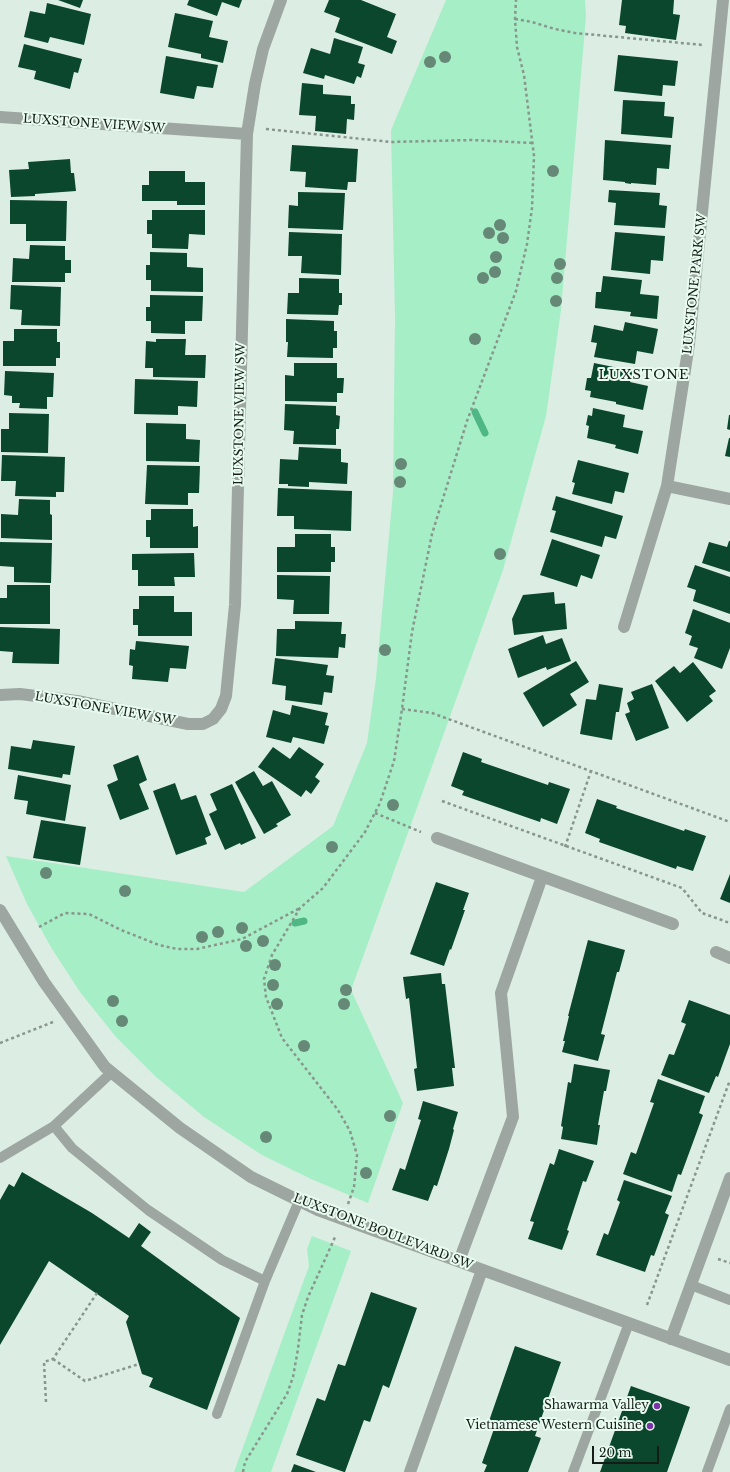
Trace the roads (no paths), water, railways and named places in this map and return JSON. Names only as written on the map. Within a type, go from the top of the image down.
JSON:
[{"type":"street","points":[[247,134],[255,84],[263,50],[281,0]]},
{"type":"street","name":"LUXSTONE PARK SW","points":[[624,627],[667,486],[690,344],[719,46],[726,25],[723,0]]},
{"type":"street","name":"LUXSTONE VIEW SW","points":[[0,117],[247,134],[235,605],[226,696],[222,709],[213,719],[203,724],[188,724],[77,701],[20,694],[0,695]]},
{"type":"street","points":[[667,486],[730,499]]},
{"type":"street","points":[[437,838],[673,924]]},
{"type":"street","points":[[459,1261],[513,1117],[501,993],[542,877]]},
{"type":"street","name":"LUXSTONE BOULEVARD SW","points":[[0,913],[44,982],[105,1067],[186,1133],[251,1177],[299,1201],[342,1219],[730,1360]]},
{"type":"street","points":[[716,952],[730,958]]},
{"type":"street","points":[[671,1339],[730,1178]]},
{"type":"street","points":[[410,1472],[482,1270]]},
{"type":"lane","points":[[0,1158],[54,1126],[112,1072]]},
{"type":"lane","points":[[54,1126],[72,1148],[148,1210],[222,1260],[265,1281]]},
{"type":"lane","points":[[216,1414],[265,1281],[299,1201]]},
{"type":"lane","points":[[691,1285],[730,1300]]},
{"type":"lane","points":[[574,1472],[629,1323]]},
{"type":"lane","points":[[707,1472],[730,1409]]},
{"type":"waterway","points":[[475,412],[485,433]]},
{"type":"waterway","points":[[295,923],[304,921]]},
{"type":"place","name":"Shawarma Valley","points":[[657,1406]]},
{"type":"place","name":"Vietnamese Western Cuisine","points":[[650,1426]]},
{"type":"district","name":"LUXSTONE","points":[[644,375]]}]
